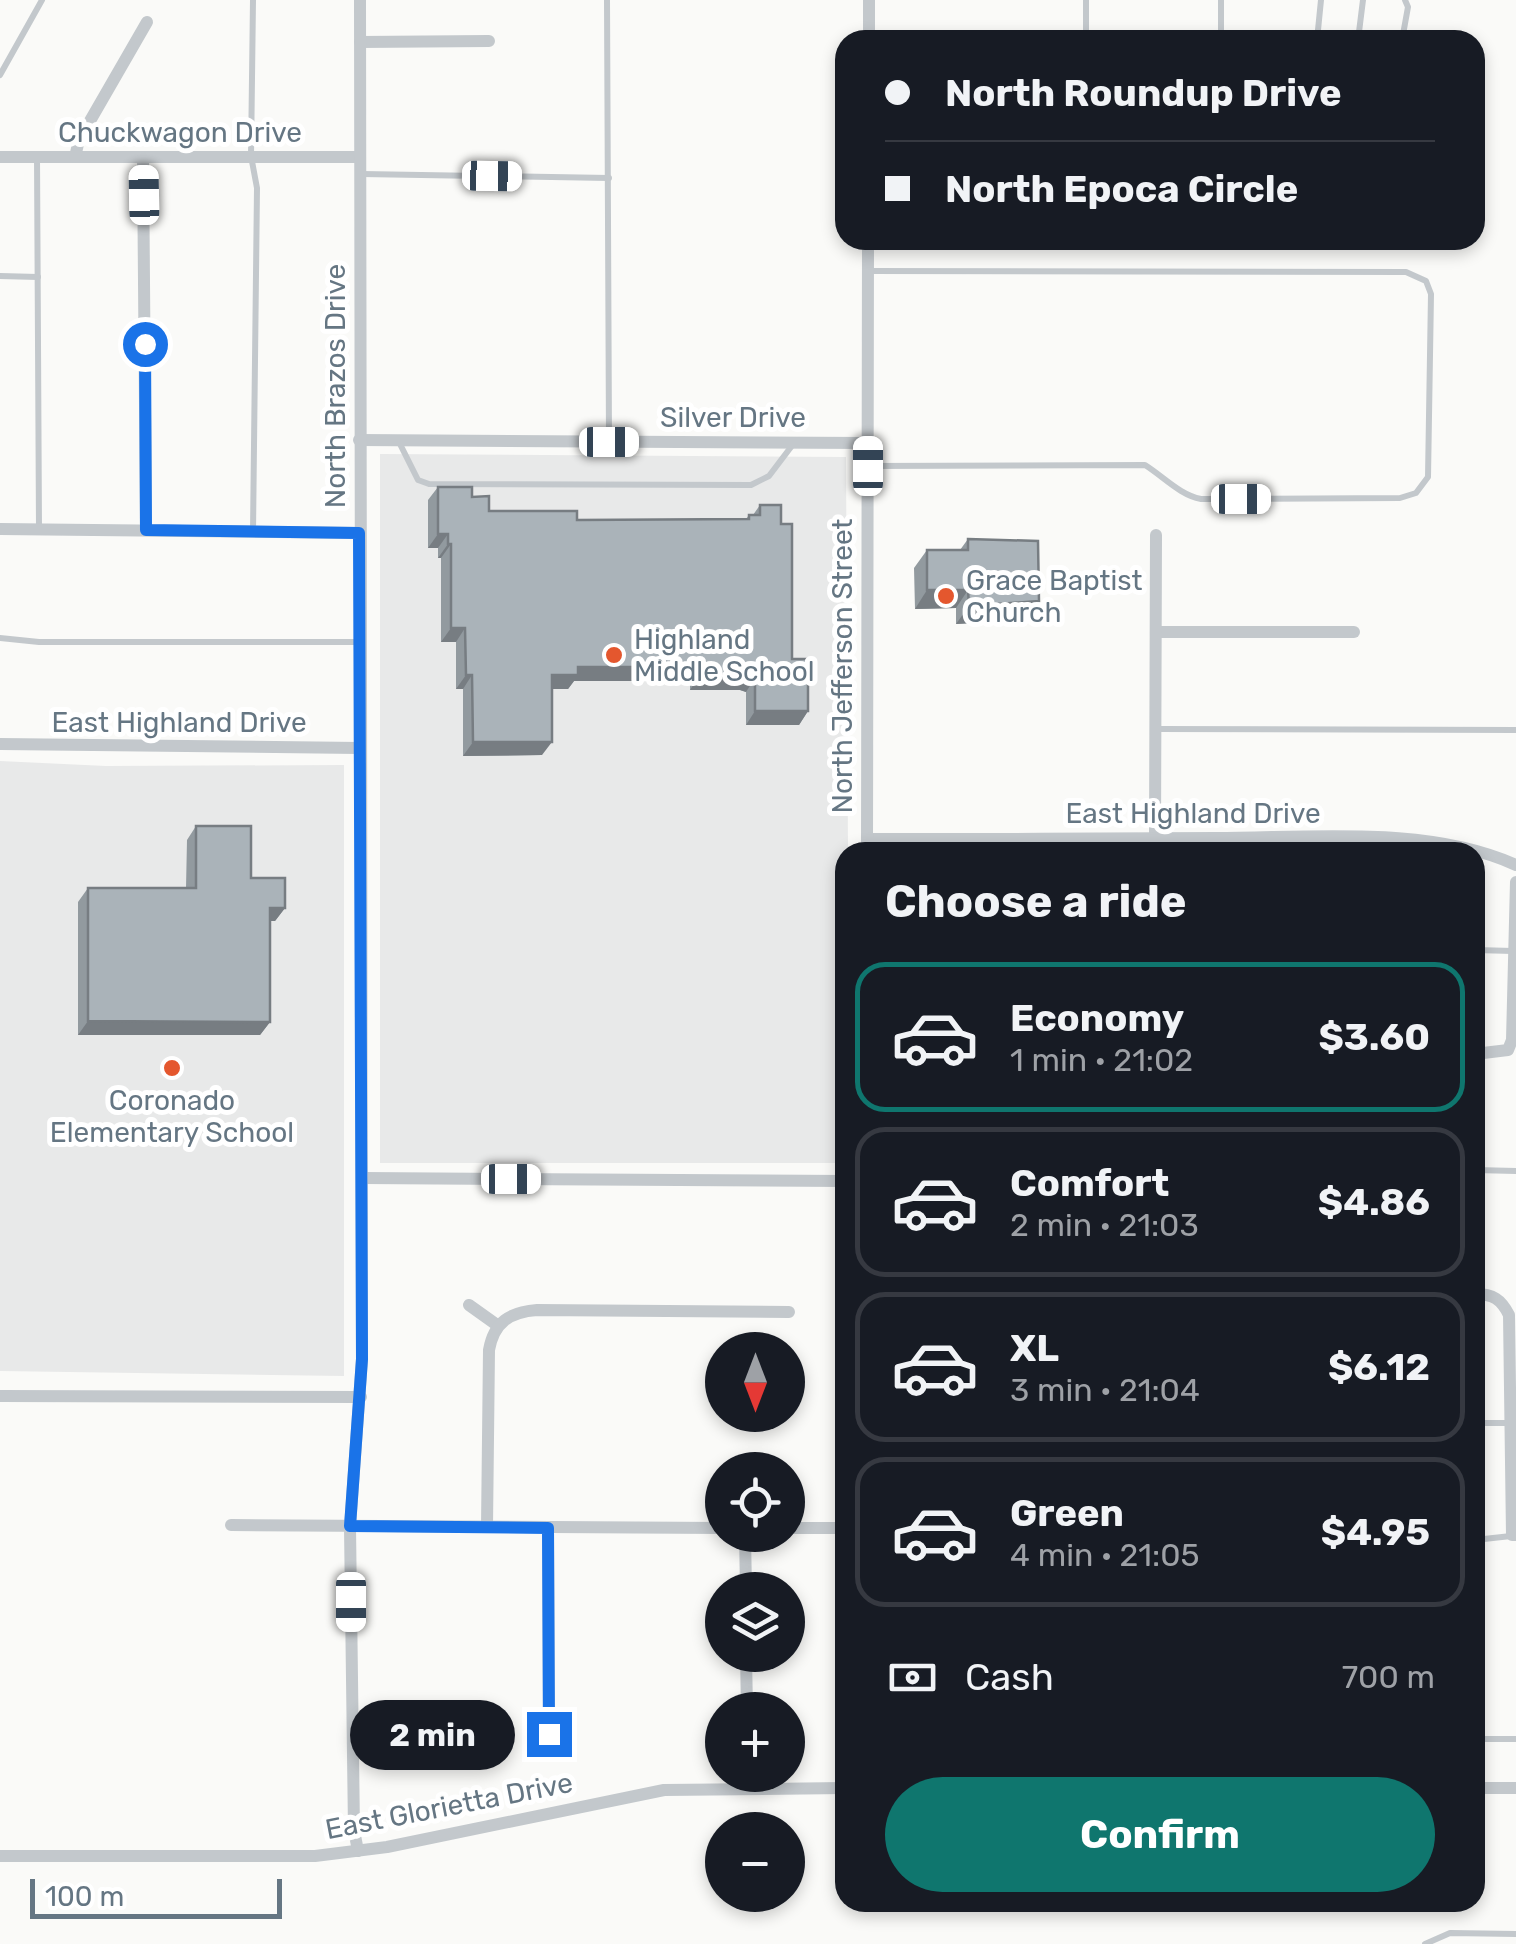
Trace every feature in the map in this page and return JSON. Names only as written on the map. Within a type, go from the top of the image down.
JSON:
[{"type":"street","name":"North Brazos Drive","points":[[358,1851],[354,1830],[350,1526],[361,1397],[360,0]]},
{"type":"street","points":[[869,0],[869,30]]},
{"type":"street","points":[[75,157],[79,140],[146,22]]},
{"type":"street","points":[[360,42],[489,41]]},
{"type":"street","name":"Chuckwagon Drive","points":[[0,157],[360,157]]},
{"type":"street","points":[[143,158],[146,530]]},
{"type":"street","name":"North Jefferson Street","points":[[867,842],[868,250]]},
{"type":"street","name":"Silver Drive","points":[[359,440],[868,442]]},
{"type":"street","points":[[0,529],[359,533]]},
{"type":"street","points":[[1155,838],[1156,534]]},
{"type":"street","points":[[1156,632],[1354,632]]},
{"type":"street","name":"East Highland Drive","points":[[0,744],[358,748]]},
{"type":"street","name":"East Highland Drive","points":[[1011,842],[1155,838],[1423,842]]},
{"type":"street","name":"East Highland Drive","points":[[1485,852],[1516,865]]},
{"type":"street","points":[[1485,1053],[1508,1050],[1514,1030],[1516,882]]},
{"type":"street","points":[[362,1178],[835,1181]]},
{"type":"street","points":[[1485,1294],[1502,1302],[1509,1315],[1514,1536]]},
{"type":"street","points":[[469,1305],[498,1325]]},
{"type":"street","points":[[487,1527],[489,1350],[498,1325],[508,1316],[537,1310],[789,1312]]},
{"type":"street","points":[[0,1396],[361,1397]]},
{"type":"street","points":[[230,1526],[705,1528]]},
{"type":"street","points":[[548,1528],[549,1734]]},
{"type":"street","points":[[805,1528],[835,1528]]},
{"type":"street","name":"East Glorietta Drive","points":[[0,1856],[300,1856],[358,1851],[664,1790],[835,1788]]},
{"type":"street","points":[[1485,1788],[1516,1788]]},
{"type":"lane","points":[[0,75],[42,0]]},
{"type":"lane","points":[[253,0],[253,532]]},
{"type":"lane","points":[[607,0],[609,442]]},
{"type":"lane","points":[[1086,0],[1086,30]]},
{"type":"lane","points":[[1221,0],[1221,30]]},
{"type":"lane","points":[[1318,30],[1321,0]]},
{"type":"lane","points":[[1359,30],[1363,0]]},
{"type":"lane","points":[[1404,30],[1408,7],[1405,0]]},
{"type":"lane","points":[[37,157],[39,530]]},
{"type":"lane","points":[[361,174],[609,178]]},
{"type":"lane","points":[[868,271],[1406,272],[1426,281],[1431,294],[1428,478],[1416,492],[1400,498],[1201,499],[1186,496],[1145,465],[868,466]]},
{"type":"lane","points":[[0,276],[38,276]]},
{"type":"lane","points":[[399,440],[418,480],[429,484],[751,485],[768,476],[795,442]]},
{"type":"lane","points":[[0,638],[58,642],[359,642]]},
{"type":"lane","points":[[1156,730],[1516,730]]},
{"type":"lane","points":[[1485,950],[1514,950]]},
{"type":"lane","points":[[1485,1170],[1516,1171]]},
{"type":"lane","points":[[1485,1423],[1510,1423]]},
{"type":"lane","points":[[1485,1539],[1514,1536]]},
{"type":"lane","points":[[1485,1739],[1516,1739]]},
{"type":"lane","points":[[1425,1944],[1450,1933],[1516,1934]]},
{"type":"shaded area","name":"Highland Middle School","points":[[380,454],[846,457],[848,842],[835,842],[835,1163],[380,1163]]},
{"type":"shaded area","name":"Coronado Elementary School","points":[[0,761],[106,766],[344,765],[344,1376],[0,1371]]},
{"type":"building","points":[[438,487],[472,487],[472,497],[489,496],[489,511],[577,511],[577,520],[749,519],[749,515],[760,515],[760,505],[781,505],[781,524],[792,524],[792,659],[808,659],[808,711],[755,711],[755,678],[750,676],[699,676],[699,667],[578,667],[578,675],[552,675],[552,742],[473,742],[472,675],[466,675],[465,628],[451,628],[451,544],[448,534],[438,534]]},
{"type":"building","points":[[968,539],[1038,541],[1039,601],[969,606],[968,590],[927,590],[927,550],[968,550]]},
{"type":"building","points":[[196,826],[251,826],[251,878],[285,878],[285,908],[270,908],[270,1022],[88,1021],[88,888],[196,888]]},
{"type":"place","name":"Grace Baptist Church","points":[[946,596]]},
{"type":"place","name":"Highland Middle School","points":[[614,655]]},
{"type":"place","name":"Coronado Elementary School","points":[[172,1068]]},
{"type":"route","points":[[145,344],[146,530],[359,533],[362,1359],[350,1526],[548,1528],[549,1734]]}]
